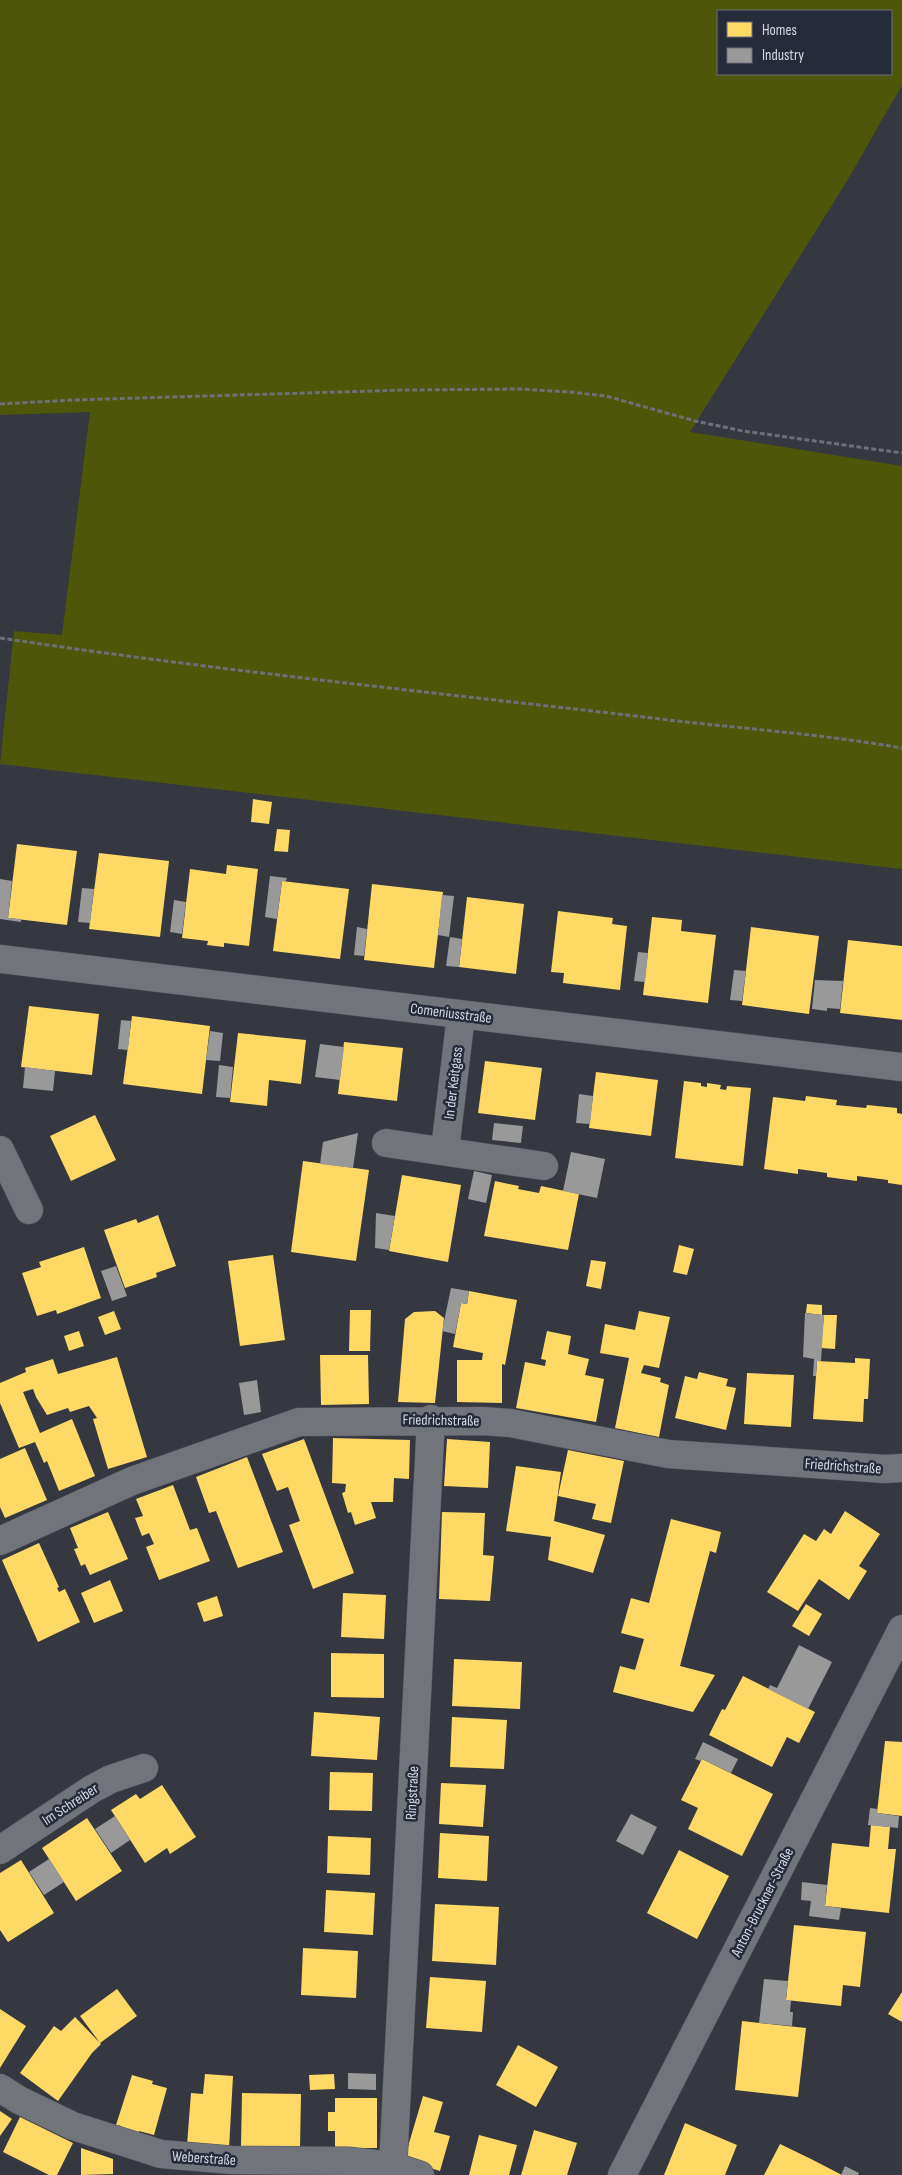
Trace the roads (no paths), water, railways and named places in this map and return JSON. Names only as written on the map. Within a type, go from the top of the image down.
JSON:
[{"type":"street","name":"Comeniusstraße","points":[[0,959],[902,1066]]},
{"type":"street","name":"In der Keitgass","points":[[445,1150],[461,1015]]},
{"type":"street","points":[[386,1143],[445,1150],[544,1166]]},
{"type":"street","points":[[0,1150],[29,1210]]},
{"type":"street","name":"Friedrichstraße","points":[[0,1541],[132,1481],[299,1422],[431,1420],[510,1423],[668,1454],[886,1469],[902,1468]]},
{"type":"street","name":"Ringstraße","points":[[393,2166],[431,1420]]},
{"type":"street","name":"Anton-Bruckner-Straße","points":[[622,2175],[902,1629]]},
{"type":"street","name":"Im Schreiber","points":[[0,1850],[92,1788],[144,1768]]},
{"type":"street","name":"Weberstraße","points":[[0,2088],[47,2115],[105,2138],[161,2154],[195,2167],[348,2161],[393,2166],[420,2175]]}]
